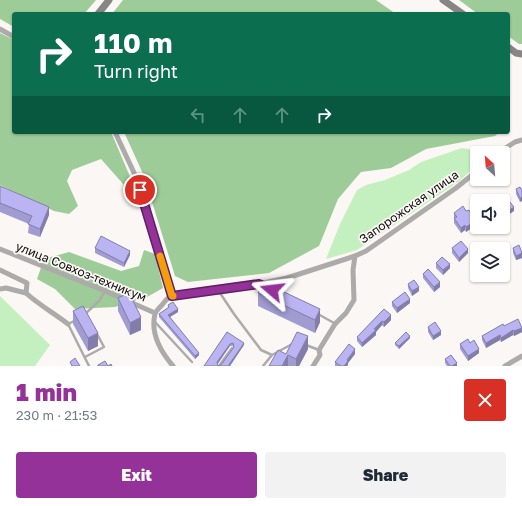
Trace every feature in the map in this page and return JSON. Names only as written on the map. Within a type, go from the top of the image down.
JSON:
[{"type":"street","points":[[100,12],[109,0]]},
{"type":"street","points":[[443,0],[460,12]]},
{"type":"street","points":[[0,29],[12,36]]},
{"type":"street","points":[[510,48],[516,53],[522,54]]},
{"type":"street","points":[[116,134],[136,177],[172,296]]},
{"type":"street","points":[[509,146],[522,140]]},
{"type":"street","name":"Запорожская улица","points":[[313,366],[320,355],[319,350],[335,324],[346,313],[354,300],[354,256],[366,251],[470,177]]},
{"type":"street","name":"улица Совхоз-техникум","points":[[0,249],[106,291],[155,313]]},
{"type":"street","points":[[173,366],[165,356],[155,336],[155,313],[168,298],[172,296],[259,284],[287,278],[354,256]]},
{"type":"street","points":[[0,270],[27,283],[26,293]]},
{"type":"street","points":[[0,289],[6,288],[26,293],[37,303],[68,324]]},
{"type":"street","points":[[505,366],[522,356]]},
{"type":"lane","points":[[259,284],[265,287]]},
{"type":"lane","points":[[218,289],[261,350],[272,355]]},
{"type":"lane","points":[[84,316],[90,311],[106,291]]},
{"type":"lane","points":[[318,313],[335,324]]},
{"type":"lane","points":[[79,318],[68,324],[89,366]]},
{"type":"lane","points":[[155,322],[192,362]]},
{"type":"lane","points":[[85,357],[104,347],[94,327]]},
{"type":"lane","points":[[263,366],[272,355],[299,341],[319,350]]},
{"type":"lane","points":[[219,366],[232,348]]},
{"type":"green space","points":[[0,0],[96,0],[86,12],[12,12],[12,26],[0,19]]},
{"type":"green space","points":[[123,0],[376,0],[393,12],[114,12]]},
{"type":"green space","points":[[459,0],[522,0],[522,44],[519,44],[510,37],[510,12],[475,12]]},
{"type":"green space","points":[[0,33],[12,39],[12,134],[112,134],[131,179],[124,185],[101,159],[72,170],[67,181],[78,206],[69,214],[54,211],[0,185]]},
{"type":"green space","points":[[125,134],[498,134],[495,136],[426,149],[391,168],[361,172],[338,199],[319,246],[269,273],[188,282],[175,276],[144,176]]},
{"type":"green space","points":[[462,148],[470,149],[470,171],[458,182],[357,250],[326,259],[340,224],[357,190],[366,185],[385,180],[409,170],[421,162]]},
{"type":"green space","points":[[144,250],[155,254],[163,288],[147,297],[115,307],[75,309],[55,289],[37,279],[44,259],[69,252],[121,271],[139,266]]},
{"type":"green space","points":[[0,296],[50,345],[35,366],[0,366]]},
{"type":"building","points":[[0,186],[49,207],[40,229],[28,224],[32,216],[0,203]]},
{"type":"building","points":[[520,187],[522,189],[522,197],[520,198],[516,189]]},
{"type":"building","points":[[510,202],[514,207],[510,210]]},
{"type":"building","points":[[463,206],[466,211],[469,210],[470,225],[466,227],[465,225],[461,228],[454,218],[457,217],[454,213]]},
{"type":"building","points":[[101,236],[130,251],[124,263],[95,248]]},
{"type":"building","points":[[461,241],[468,249],[459,258],[452,248]]},
{"type":"building","points":[[519,245],[522,253],[516,256],[513,248]]},
{"type":"building","points":[[442,257],[450,264],[443,270],[436,263]]},
{"type":"building","points":[[428,269],[440,282],[434,287],[423,274]]},
{"type":"building","points":[[414,280],[419,287],[412,291],[408,284]]},
{"type":"building","points":[[263,282],[320,309],[315,320],[258,293]]},
{"type":"building","points":[[405,292],[410,299],[397,308],[392,302]]},
{"type":"building","points":[[129,293],[141,317],[130,323],[118,298]]},
{"type":"building","points":[[173,302],[178,309],[168,315],[199,353],[195,356],[159,314]]},
{"type":"building","points":[[83,306],[98,333],[88,338],[73,311]]},
{"type":"building","points":[[384,309],[391,315],[384,322],[382,321],[374,329],[376,330],[362,343],[357,337]]},
{"type":"building","points":[[518,319],[522,328],[513,330],[501,338],[500,335],[486,343],[482,336],[503,324],[504,326]]},
{"type":"building","points":[[435,322],[441,331],[433,336],[428,327]]},
{"type":"building","points":[[227,332],[244,343],[228,366],[204,366]],"holes":[[[233,343],[234,347],[221,365],[218,366],[217,362],[230,344]]]},
{"type":"building","points":[[297,332],[308,336],[296,359],[288,355],[282,366],[269,366],[278,350],[286,354]]},
{"type":"building","points":[[406,332],[410,336],[399,346],[395,343]]},
{"type":"building","points":[[468,339],[470,343],[474,340],[479,349],[468,356],[460,344]]},
{"type":"building","points":[[349,344],[355,349],[344,366],[341,366],[335,362]]},
{"type":"building","points":[[451,355],[457,363],[450,366],[445,359]]},
{"type":"building","points":[[75,358],[80,366],[72,366],[70,362]]},
{"type":"building","points":[[105,361],[108,366],[98,366],[98,365]]},
{"type":"slow traffic","points":[[160,256],[173,296]]},
{"type":"route","points":[[140,190],[172,296],[259,284],[272,290]]}]
